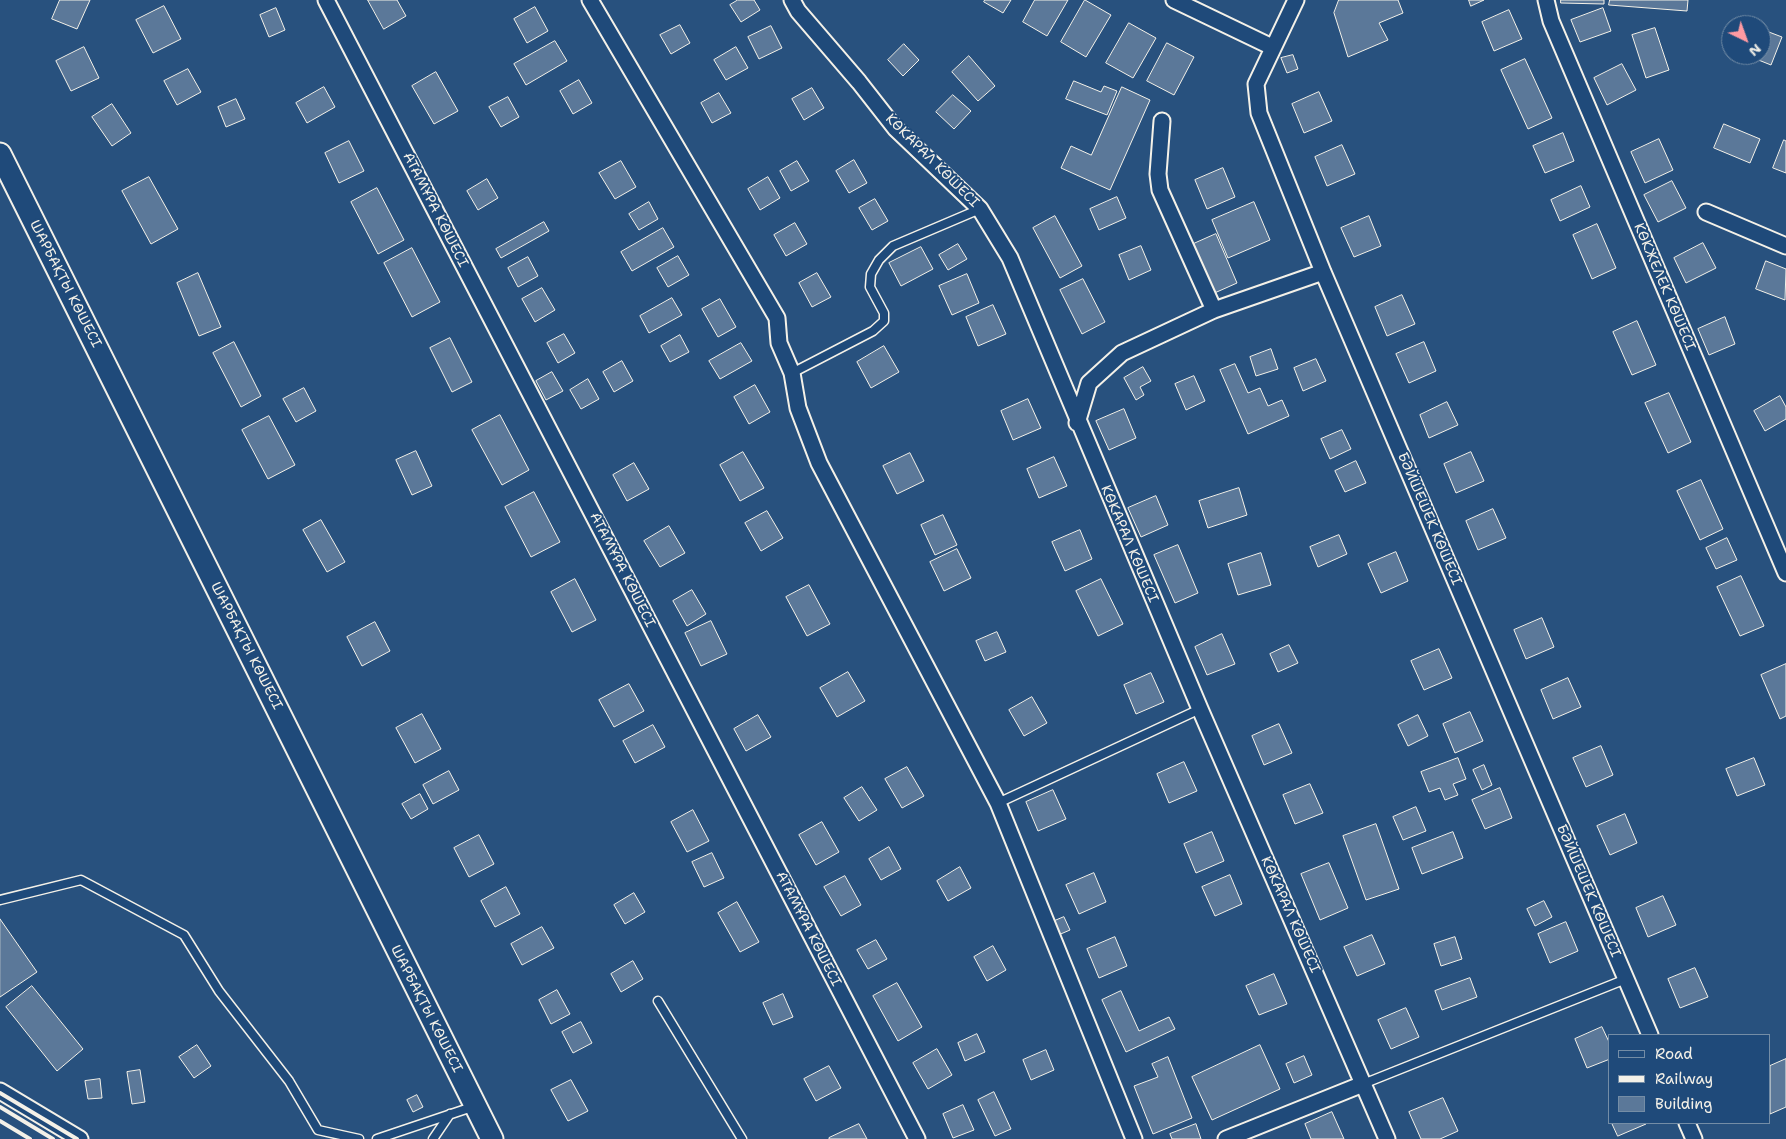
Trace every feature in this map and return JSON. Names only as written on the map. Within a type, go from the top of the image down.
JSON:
[{"type":"street","name":"АТАМҰРА КӨШЕСІ","points":[[326,0],[917,1139]]},
{"type":"street","points":[[590,0],[777,318],[779,343],[792,373],[798,408],[819,463],[998,802],[1134,1139]]},
{"type":"street","name":"КӨКАРАЛ КӨШЕСІ","points":[[792,0],[798,11],[895,128],[980,209],[1010,258],[1200,709],[1387,1139]]},
{"type":"street","points":[[1174,0],[1272,47]]},
{"type":"street","name":"БӘЙШЕШЕК КӨШЕСІ","points":[[1296,0],[1256,84],[1259,113],[1323,272],[1650,1034]]},
{"type":"street","name":"КӨКЖЕЛЕК КӨШЕСІ","points":[[1546,0],[1551,20],[1786,573]]},
{"type":"street","points":[[1162,121],[1158,174],[1160,190],[1214,310]]},
{"type":"street","name":"ШАРБАҚТЫ КӨШЕСІ","points":[[0,154],[492,1139]]},
{"type":"street","points":[[1706,212],[1786,246]]},
{"type":"street","points":[[1078,423],[1089,383],[1122,352],[1214,310],[1323,272]]},
{"type":"street","points":[[1226,1139],[1363,1084]]},
{"type":"street","points":[[0,1091],[80,1139]]},
{"type":"street","points":[[1687,1124],[1694,1139]]},
{"type":"lane","points":[[792,373],[873,331],[884,321],[884,314],[870,287],[871,274],[879,260],[893,246],[980,209]]},
{"type":"lane","points":[[998,802],[1200,709]]},
{"type":"lane","points":[[0,900],[81,880],[184,935],[219,991],[289,1081],[318,1130],[359,1139]]},
{"type":"lane","points":[[1363,1084],[1626,979]]},
{"type":"lane","points":[[658,1001],[742,1139]]},
{"type":"lane","points":[[376,1139],[475,1106]]},
{"type":"lane","points":[[433,1139],[450,1114]]},
{"type":"building","points":[[60,0],[90,0],[77,29],[52,19]]},
{"type":"building","points":[[368,0],[397,0],[406,16],[384,29]]},
{"type":"building","points":[[738,0],[754,0],[760,10],[741,22],[730,5]]},
{"type":"building","points":[[985,0],[1011,0],[1003,13],[984,2]]},
{"type":"building","points":[[1035,0],[1068,0],[1047,36],[1023,22]]},
{"type":"building","points":[[1085,0],[1111,15],[1086,57],[1061,42]]},
{"type":"building","points":[[1339,0],[1398,0],[1403,13],[1379,23],[1388,40],[1348,57],[1334,13]]},
{"type":"building","points":[[1469,0],[1484,0],[1471,6]]},
{"type":"building","points":[[1561,0],[1604,0],[1604,4],[1561,3]]},
{"type":"building","points":[[1610,0],[1688,0],[1687,11],[1609,5]]},
{"type":"building","points":[[164,6],[181,39],[153,53],[136,20]]},
{"type":"building","points":[[535,7],[548,31],[527,43],[514,19]]},
{"type":"building","points":[[276,8],[285,30],[269,37],[260,15]]},
{"type":"building","points":[[1603,8],[1611,31],[1580,42],[1571,20]]},
{"type":"building","points":[[1509,10],[1522,39],[1494,51],[1482,22]]},
{"type":"building","points":[[1129,23],[1156,38],[1133,78],[1106,63]]},
{"type":"building","points":[[680,25],[690,43],[671,54],[660,35]]},
{"type":"building","points":[[771,26],[782,48],[759,59],[748,37]]},
{"type":"building","points":[[1655,28],[1669,70],[1646,78],[1632,35]]},
{"type":"building","points":[[1771,33],[1782,37],[1771,65]]},
{"type":"building","points":[[555,41],[567,61],[526,85],[514,64]]},
{"type":"building","points":[[1167,43],[1194,57],[1174,95],[1147,81]]},
{"type":"building","points":[[904,44],[919,60],[903,76],[888,60]]},
{"type":"building","points":[[84,47],[99,78],[71,91],[56,61]]},
{"type":"building","points":[[736,47],[748,68],[726,80],[714,60]]},
{"type":"building","points":[[1293,55],[1298,69],[1287,73],[1281,58]]},
{"type":"building","points":[[969,56],[995,86],[978,101],[952,72]]},
{"type":"building","points":[[1525,59],[1552,118],[1528,129],[1501,70]]},
{"type":"building","points":[[1622,64],[1636,90],[1607,105],[1594,78]]},
{"type":"building","points":[[188,69],[201,92],[177,105],[164,81]]},
{"type":"building","points":[[436,72],[458,111],[434,124],[412,86]]},
{"type":"building","points":[[579,80],[592,103],[573,114],[560,91]]},
{"type":"building","points":[[1074,81],[1101,92],[1104,86],[1117,91],[1107,115],[1066,99]]},
{"type":"building","points":[[324,87],[335,107],[307,123],[296,103]]},
{"type":"building","points":[[1122,87],[1150,100],[1110,190],[1061,168],[1071,146],[1091,155]]},
{"type":"building","points":[[812,88],[824,108],[804,120],[792,99]]},
{"type":"building","points":[[1319,92],[1332,121],[1304,133],[1292,104]]},
{"type":"building","points":[[719,93],[731,113],[712,123],[701,103]]},
{"type":"building","points":[[953,95],[971,111],[954,129],[936,112]]},
{"type":"building","points":[[508,97],[519,117],[501,127],[489,107]]},
{"type":"building","points":[[236,99],[245,119],[226,127],[218,107]]},
{"type":"building","points":[[112,104],[131,133],[112,146],[92,117]]},
{"type":"building","points":[[1724,124],[1760,139],[1750,163],[1714,148]]},
{"type":"building","points":[[1563,133],[1574,161],[1545,173],[1533,146]]},
{"type":"building","points":[[1659,139],[1673,170],[1645,183],[1631,152]]},
{"type":"building","points":[[1784,140],[1786,141],[1786,173],[1773,168]]},
{"type":"building","points":[[349,141],[364,171],[339,183],[325,153]]},
{"type":"building","points":[[1342,145],[1355,174],[1327,186],[1315,157]]},
{"type":"building","points":[[854,160],[867,183],[849,193],[836,171]]},
{"type":"building","points":[[621,161],[636,187],[615,199],[599,173]]},
{"type":"building","points":[[797,161],[809,181],[791,191],[780,171]]},
{"type":"building","points":[[1223,168],[1235,197],[1207,209],[1195,180]]},
{"type":"building","points":[[149,177],[178,229],[151,244],[122,191]]},
{"type":"building","points":[[768,177],[780,198],[760,210],[748,189]]},
{"type":"building","points":[[487,179],[498,198],[478,210],[467,191]]},
{"type":"building","points":[[1672,181],[1686,208],[1658,222],[1644,195]]},
{"type":"building","points":[[1581,186],[1590,207],[1560,221],[1551,200]]},
{"type":"building","points":[[377,188],[404,240],[378,254],[351,202]]},
{"type":"building","points":[[1117,197],[1126,218],[1099,230],[1090,209]]},
{"type":"building","points":[[875,199],[888,221],[872,230],[859,208]]},
{"type":"building","points":[[649,202],[658,219],[639,230],[629,214]]},
{"type":"building","points":[[1254,202],[1270,240],[1228,258],[1212,220]]},
{"type":"building","points":[[1055,216],[1082,266],[1060,278],[1033,228]]},
{"type":"building","points":[[1369,216],[1381,246],[1354,257],[1341,228]]},
{"type":"building","points":[[544,222],[549,231],[501,258],[496,249]]},
{"type":"building","points":[[795,223],[807,244],[786,256],[774,235]]},
{"type":"building","points":[[1597,224],[1616,268],[1592,279],[1573,235]]},
{"type":"building","points":[[663,228],[674,247],[632,271],[621,252]]},
{"type":"building","points":[[1216,234],[1237,283],[1210,295],[1189,246]]},
{"type":"building","points":[[1703,243],[1716,268],[1686,283],[1674,258]]},
{"type":"building","points":[[958,244],[967,259],[948,270],[939,255]]},
{"type":"building","points":[[1141,246],[1151,270],[1129,280],[1119,255]]},
{"type":"building","points":[[921,247],[933,269],[901,286],[889,263]]},
{"type":"building","points":[[412,248],[440,302],[412,317],[384,263]]},
{"type":"building","points":[[678,256],[689,275],[668,287],[657,268]]},
{"type":"building","points":[[528,257],[538,276],[518,287],[508,268]]},
{"type":"building","points":[[1766,261],[1786,269],[1785,300],[1756,289]]},
{"type":"building","points":[[198,273],[221,327],[199,336],[177,283]]},
{"type":"building","points":[[817,273],[831,297],[812,307],[799,283]]},
{"type":"building","points":[[967,274],[979,303],[952,315],[939,286]]},
{"type":"building","points":[[1083,279],[1105,322],[1082,334],[1060,290]]},
{"type":"building","points":[[542,288],[555,310],[535,322],[522,299]]},
{"type":"building","points":[[1402,295],[1415,324],[1387,336],[1375,307]]},
{"type":"building","points":[[672,298],[682,315],[649,333],[640,316]]},
{"type":"building","points":[[720,299],[736,327],[718,337],[702,309]]},
{"type":"building","points":[[993,305],[1006,334],[978,346],[966,317]]},
{"type":"building","points":[[1725,317],[1735,344],[1709,355],[1698,329]]},
{"type":"building","points":[[1637,321],[1656,365],[1632,375],[1613,332]]},
{"type":"building","points":[[564,334],[575,353],[558,363],[547,343]]},
{"type":"building","points":[[680,335],[689,352],[670,362],[661,346]]},
{"type":"building","points":[[450,338],[472,382],[452,392],[430,348]]},
{"type":"building","points":[[234,342],[261,396],[241,407],[213,353]]},
{"type":"building","points":[[1424,342],[1436,371],[1409,383],[1396,354]]},
{"type":"building","points":[[741,343],[752,361],[720,379],[709,361]]},
{"type":"building","points":[[884,346],[899,372],[871,388],[857,362]]},
{"type":"building","points":[[1271,349],[1278,369],[1256,376],[1250,357]]},
{"type":"building","points":[[1316,359],[1326,381],[1303,391],[1294,368]]},
{"type":"building","points":[[622,361],[633,381],[614,392],[603,372]]},
{"type":"building","points":[[1235,364],[1248,393],[1260,388],[1268,406],[1282,400],[1289,416],[1248,434],[1220,370]]},
{"type":"building","points":[[1143,367],[1151,381],[1140,387],[1144,395],[1136,400],[1124,378]]},
{"type":"building","points":[[552,372],[563,391],[546,400],[536,381]]},
{"type":"building","points":[[1194,376],[1205,401],[1186,410],[1175,384]]},
{"type":"building","points":[[588,379],[599,399],[581,409],[570,390]]},
{"type":"building","points":[[755,385],[770,412],[749,424],[734,397]]},
{"type":"building","points":[[304,388],[316,411],[296,422],[283,399]]},
{"type":"building","points":[[1669,393],[1691,442],[1668,453],[1645,403]]},
{"type":"building","points":[[1780,396],[1786,407],[1786,419],[1765,431],[1754,411]]},
{"type":"building","points":[[1028,399],[1041,428],[1013,440],[1001,411]]},
{"type":"building","points":[[1447,402],[1458,425],[1429,438],[1420,415]]},
{"type":"building","points":[[1124,409],[1136,438],[1109,450],[1096,421]]},
{"type":"building","points":[[500,415],[529,470],[502,485],[472,430]]},
{"type":"building","points":[[269,416],[295,465],[268,479],[242,430]]},
{"type":"building","points":[[1342,430],[1351,449],[1330,459],[1321,439]]},
{"type":"building","points":[[416,451],[432,486],[412,495],[396,460]]},
{"type":"building","points":[[743,452],[764,488],[740,501],[720,465]]},
{"type":"building","points":[[1471,452],[1484,481],[1456,493],[1444,464]]},
{"type":"building","points":[[910,453],[924,481],[897,494],[883,466]]},
{"type":"building","points":[[1054,457],[1067,486],[1039,498],[1027,469]]},
{"type":"building","points":[[1356,461],[1366,483],[1345,492],[1335,471]]},
{"type":"building","points":[[634,463],[649,489],[627,501],[613,475]]},
{"type":"building","points":[[1701,480],[1723,529],[1700,540],[1677,491]]},
{"type":"building","points":[[1239,488],[1247,515],[1208,528],[1199,501]]},
{"type":"building","points":[[534,492],[560,542],[531,557],[505,507]]},
{"type":"building","points":[[1156,496],[1168,525],[1141,537],[1128,508]]},
{"type":"building","points":[[1493,509],[1506,538],[1478,550],[1466,521]]},
{"type":"building","points":[[767,511],[783,538],[761,551],[745,523]]},
{"type":"building","points":[[943,515],[957,545],[935,555],[921,525]]},
{"type":"building","points":[[321,520],[345,562],[327,572],[303,530]]},
{"type":"building","points":[[669,526],[685,553],[660,567],[644,541]]},
{"type":"building","points":[[1080,530],[1092,559],[1065,571],[1052,542]]},
{"type":"building","points":[[1339,535],[1347,554],[1318,567],[1310,547]]},
{"type":"building","points":[[1727,538],[1737,560],[1716,569],[1706,548]]},
{"type":"building","points":[[1178,545],[1198,593],[1175,603],[1154,555]]},
{"type":"building","points":[[957,549],[971,578],[944,591],[930,562]]},
{"type":"building","points":[[1396,552],[1408,581],[1381,593],[1368,564]]},
{"type":"building","points":[[1261,553],[1271,585],[1238,595],[1228,564]]},
{"type":"building","points":[[1741,576],[1764,626],[1740,636],[1717,587]]},
{"type":"building","points":[[575,579],[596,620],[572,632],[551,592]]},
{"type":"building","points":[[1101,579],[1123,624],[1098,636],[1076,591]]},
{"type":"building","points":[[809,585],[830,624],[807,636],[786,597]]},
{"type":"building","points":[[692,590],[706,614],[687,626],[673,601]]},
{"type":"building","points":[[1542,618],[1554,647],[1526,659],[1514,630]]},
{"type":"building","points":[[711,621],[727,654],[701,666],[685,633]]},
{"type":"building","points":[[375,622],[390,651],[362,666],[347,637]]},
{"type":"building","points":[[997,632],[1006,652],[985,661],[976,641]]},
{"type":"building","points":[[1222,634],[1235,664],[1207,675],[1195,647]]},
{"type":"building","points":[[1289,645],[1298,663],[1278,672],[1270,654]]},
{"type":"building","points":[[1439,649],[1452,678],[1424,690],[1411,661]]},
{"type":"building","points":[[1786,664],[1786,716],[1780,719],[1761,675]]},
{"type":"building","points":[[848,672],[865,701],[837,717],[820,688]]},
{"type":"building","points":[[1151,673],[1164,702],[1136,714],[1124,685]]},
{"type":"building","points":[[1568,678],[1581,707],[1553,719],[1541,690]]},
{"type":"building","points":[[629,684],[644,711],[614,727],[599,700]]},
{"type":"building","points":[[1032,697],[1047,723],[1024,736],[1009,710]]},
{"type":"building","points":[[1470,712],[1483,741],[1455,753],[1443,724]]},
{"type":"building","points":[[422,714],[441,749],[415,763],[396,728]]},
{"type":"building","points":[[758,715],[771,737],[746,751],[734,729]]},
{"type":"building","points":[[1418,715],[1428,736],[1408,746],[1398,725]]},
{"type":"building","points":[[1279,724],[1292,753],[1264,765],[1252,736]]},
{"type":"building","points":[[653,725],[665,747],[635,763],[623,741]]},
{"type":"building","points":[[1601,746],[1613,775],[1586,787],[1573,758]]},
{"type":"building","points":[[1458,758],[1466,779],[1453,784],[1458,795],[1445,800],[1440,788],[1429,792],[1421,772]]},
{"type":"building","points":[[1754,758],[1765,785],[1737,796],[1726,769]]},
{"type":"building","points":[[1184,762],[1197,791],[1169,803],[1157,774]]},
{"type":"building","points":[[1484,765],[1492,785],[1482,790],[1473,770]]},
{"type":"building","points":[[907,767],[924,796],[902,808],[885,779]]},
{"type":"building","points":[[449,771],[459,790],[433,804],[423,785]]},
{"type":"building","points":[[1310,784],[1323,813],[1295,824],[1283,795]]},
{"type":"building","points":[[862,787],[877,810],[859,821],[844,798]]},
{"type":"building","points":[[1500,788],[1512,818],[1485,829],[1472,800]]},
{"type":"building","points":[[1053,790],[1066,819],[1038,831],[1026,802]]},
{"type":"building","points":[[420,794],[428,809],[411,819],[402,804]]},
{"type":"building","points":[[1416,807],[1426,831],[1403,840],[1393,817]]},
{"type":"building","points":[[693,810],[709,841],[687,852],[671,822]]},
{"type":"building","points":[[1625,814],[1637,843],[1610,855],[1597,826]]},
{"type":"building","points":[[822,822],[839,852],[816,865],[799,835]]},
{"type":"building","points":[[1376,824],[1399,889],[1366,900],[1343,836]]},
{"type":"building","points":[[1212,832],[1224,861],[1196,873],[1184,844]]},
{"type":"building","points":[[1453,832],[1463,858],[1422,874],[1412,848]]},
{"type":"building","points":[[479,835],[494,864],[469,877],[454,848]]},
{"type":"building","points":[[889,847],[901,869],[881,880],[869,859]]},
{"type":"building","points":[[712,853],[724,878],[704,887],[692,862]]},
{"type":"building","points":[[1329,863],[1348,908],[1320,920],[1301,874]]},
{"type":"building","points":[[960,867],[971,888],[948,901],[937,881]]},
{"type":"building","points":[[1094,873],[1106,902],[1079,914],[1066,885]]},
{"type":"building","points":[[1230,875],[1242,904],[1215,916],[1202,887]]},
{"type":"building","points":[[845,876],[861,905],[841,916],[824,887]]},
{"type":"building","points":[[506,887],[520,914],[495,927],[481,901]]},
{"type":"building","points":[[634,893],[645,912],[625,924],[614,905]]},
{"type":"building","points":[[1663,896],[1676,925],[1648,937],[1636,908]]},
{"type":"building","points":[[1544,901],[1552,917],[1535,926],[1527,909]]},
{"type":"building","points":[[737,902],[759,942],[740,952],[718,913]]},
{"type":"building","points":[[1064,917],[1070,930],[1056,936],[1050,923]]},
{"type":"building","points":[[0,919],[37,972],[0,997]]},
{"type":"building","points":[[1566,922],[1578,951],[1550,963],[1538,934]]},
{"type":"building","points":[[542,927],[554,948],[522,965],[511,944]]},
{"type":"building","points":[[1372,935],[1385,964],[1357,976],[1344,947]]},
{"type":"building","points":[[1115,937],[1127,966],[1099,978],[1087,949]]},
{"type":"building","points":[[1455,937],[1462,959],[1441,966],[1434,944]]},
{"type":"building","points":[[876,940],[887,959],[868,969],[857,950]]},
{"type":"building","points":[[993,946],[1006,970],[987,981],[974,957]]},
{"type":"building","points":[[633,961],[643,979],[621,992],[611,974]]},
{"type":"building","points":[[1695,968],[1708,997],[1680,1008],[1668,979]]},
{"type":"building","points":[[1274,974],[1287,1004],[1259,1015],[1246,986]]},
{"type":"building","points":[[1470,978],[1477,997],[1442,1010],[1435,991]]},
{"type":"building","points":[[897,983],[922,1027],[898,1041],[873,996]]},
{"type":"building","points":[[32,986],[83,1049],[57,1071],[6,1007]]},
{"type":"building","points":[[557,990],[570,1014],[551,1024],[539,1000]]},
{"type":"building","points":[[1121,991],[1139,1031],[1169,1017],[1175,1029],[1126,1052],[1102,1000]]},
{"type":"building","points":[[783,994],[793,1017],[773,1025],[763,1003]]},
{"type":"building","points":[[1406,1008],[1419,1037],[1391,1049],[1378,1020]]},
{"type":"building","points":[[581,1022],[592,1043],[573,1053],[562,1032]]},
{"type":"building","points":[[1602,1027],[1608,1040],[1608,1060],[1587,1068],[1575,1039]]},
{"type":"building","points":[[977,1034],[985,1052],[965,1061],[958,1043]]},
{"type":"building","points":[[197,1045],[211,1066],[194,1078],[179,1057]]},
{"type":"building","points":[[1260,1045],[1280,1089],[1212,1120],[1192,1077]]},
{"type":"building","points":[[937,1049],[952,1075],[928,1089],[913,1063]]},
{"type":"building","points":[[1046,1050],[1054,1070],[1031,1080],[1023,1060]]},
{"type":"building","points":[[1304,1056],[1312,1075],[1294,1083],[1286,1064]]},
{"type":"building","points":[[1168,1057],[1192,1118],[1153,1134],[1134,1086],[1158,1077],[1152,1064]]},
{"type":"building","points":[[1786,1059],[1786,1107],[1771,1114],[1771,1066]]},
{"type":"building","points":[[829,1066],[841,1088],[816,1101],[804,1079]]},
{"type":"building","points":[[140,1070],[145,1102],[132,1104],[127,1072]]},
{"type":"building","points":[[100,1079],[102,1098],[88,1099],[85,1081]]},
{"type":"building","points":[[571,1080],[588,1111],[568,1121],[551,1090]]},
{"type":"building","points":[[994,1092],[1011,1129],[995,1136],[978,1100]]},
{"type":"building","points":[[417,1095],[423,1107],[413,1112],[407,1100]]},
{"type":"building","points":[[1443,1098],[1458,1131],[1440,1139],[1421,1139],[1409,1112]]},
{"type":"building","points":[[963,1105],[974,1130],[953,1138],[943,1114]]},
{"type":"building","points":[[1332,1112],[1344,1139],[1311,1139],[1305,1124]]},
{"type":"building","points":[[859,1124],[867,1139],[829,1139],[829,1138]]},
{"type":"building","points":[[1196,1124],[1201,1139],[1172,1139],[1170,1134]]},
{"type":"building","points":[[1612,1124],[1646,1124],[1618,1136]]},
{"type":"railway","points":[[0,1093],[77,1139]]},
{"type":"railway","points":[[0,1107],[53,1139]]},
{"type":"railway","points":[[0,1121],[30,1139]]}]
